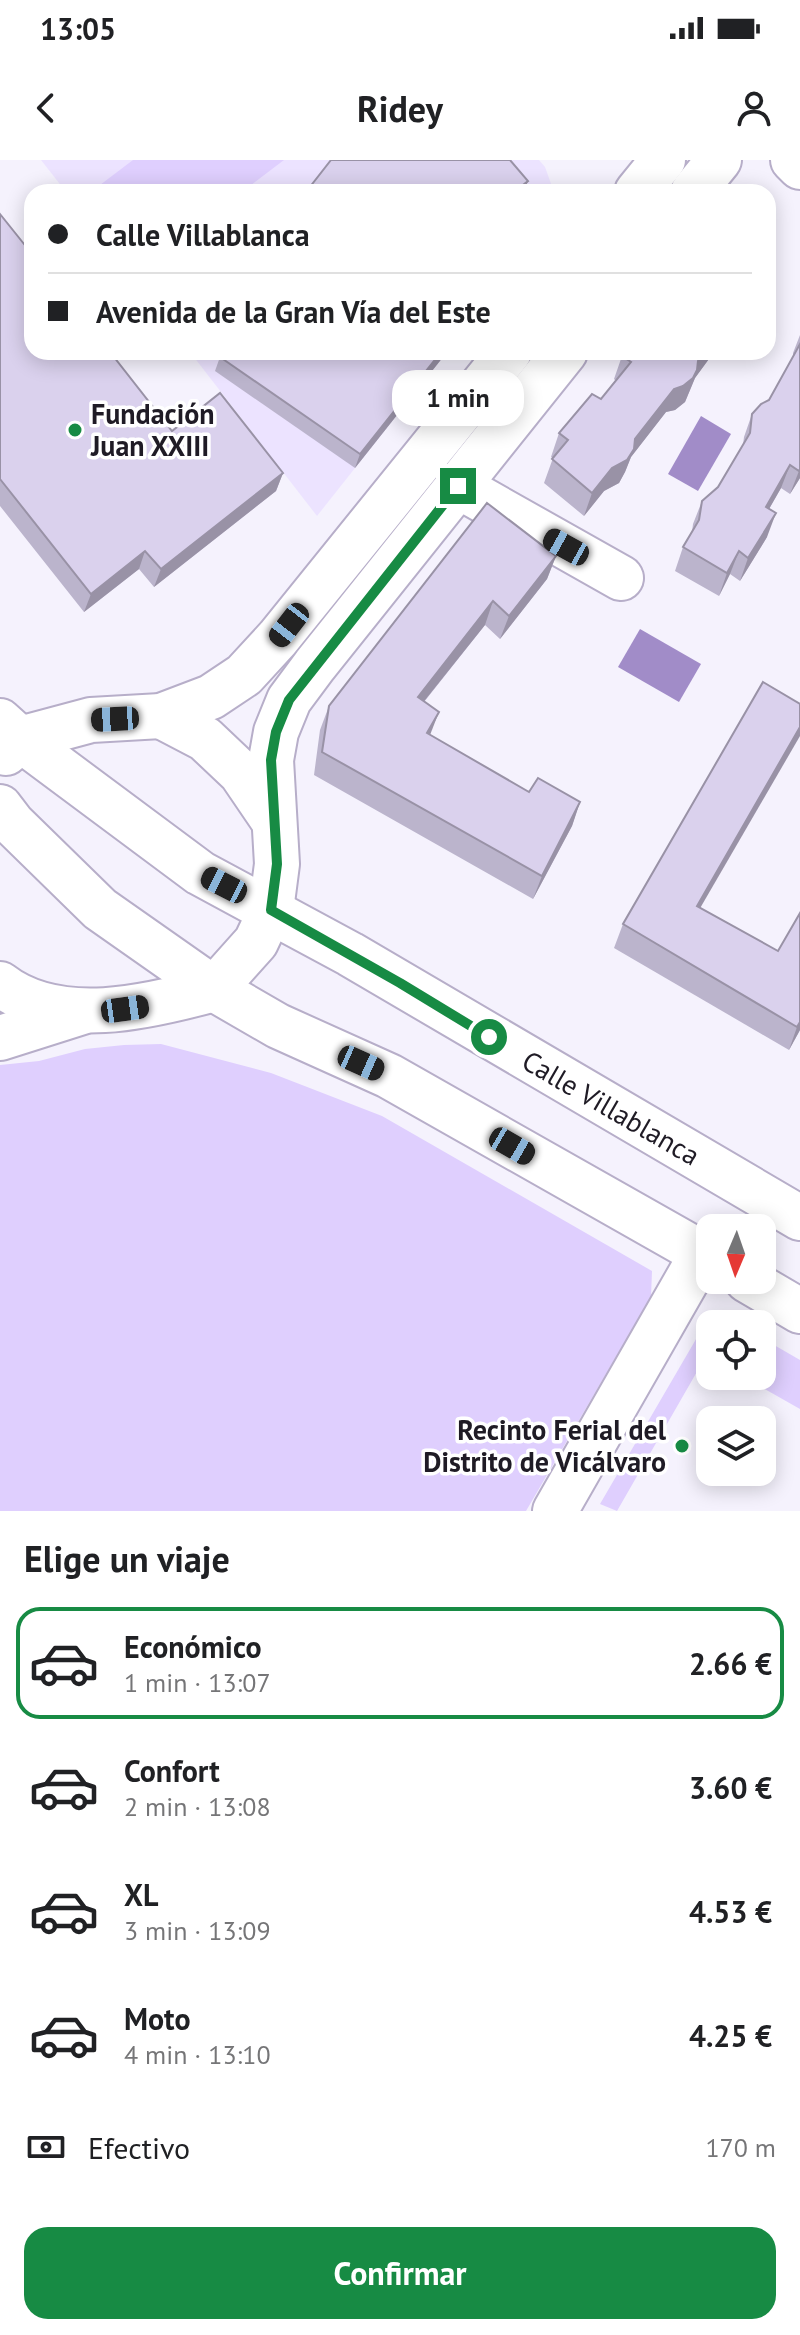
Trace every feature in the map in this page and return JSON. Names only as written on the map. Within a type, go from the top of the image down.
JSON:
[{"type":"main road","points":[[644,184],[663,160]]},
{"type":"main road","points":[[700,184],[719,160]]},
{"type":"main road","points":[[793,160],[800,167]]},
{"type":"main road","points":[[7,739],[91,720],[161,716],[211,697],[244,675],[278,638],[503,360]]},
{"type":"main road","points":[[0,984],[14,995],[45,1005],[87,1011],[159,1004],[214,989],[256,942],[271,910],[277,864],[271,760],[276,732],[289,700],[559,360]]},
{"type":"main road","points":[[450,496],[511,540]]},
{"type":"main road","points":[[450,496],[621,578]]},
{"type":"main road","points":[[161,716],[205,739],[241,773],[273,820]]},
{"type":"main road","name":"Calle Villablanca","points":[[7,739],[200,873],[400,983],[800,1218]]},
{"type":"main road","points":[[0,807],[13,824],[100,909],[214,989],[278,1026],[389,1076],[696,1250]]},
{"type":"main road","points":[[0,1038],[87,1011]]},
{"type":"main road","points":[[555,1511],[696,1273]]},
{"type":"main road","points":[[771,1294],[800,1311]]},
{"type":"shaded area","points":[[41,160],[539,160],[551,184],[60,184]]},
{"type":"shaded area","points":[[133,160],[284,160],[252,184],[101,184]]},
{"type":"shaded area","points":[[196,360],[441,360],[317,516]]},
{"type":"shaded area","points":[[701,416],[731,434],[698,491],[668,474]]},
{"type":"shaded area","points":[[640,629],[701,664],[679,702],[618,667]]},
{"type":"shaded area","points":[[161,1044],[271,1073],[382,1116],[652,1271],[651,1297],[526,1511],[0,1511],[0,1065],[39,1061],[85,1049]]},
{"type":"shaded area","points":[[696,1339],[696,1373],[617,1511],[600,1504]]},
{"type":"shaded area","points":[[776,1346],[800,1360],[800,1409],[767,1390],[776,1390]]},
{"type":"building","points":[[331,160],[510,160],[528,181],[524,184],[312,184]]},
{"type":"building","name":"Fundación Juan XXIII","points":[[0,214],[24,244],[24,360],[116,360],[172,431],[220,393],[283,473],[161,569],[145,551],[91,594],[0,479]]},
{"type":"building","points":[[800,344],[800,469],[790,465],[766,507],[776,513],[748,558],[739,551],[727,573],[683,547],[699,520],[702,501],[718,487],[750,433],[752,414],[769,400]]},
{"type":"building","points":[[224,360],[435,360],[360,454]]},
{"type":"building","points":[[628,360],[699,360],[693,378],[674,389],[635,439],[634,449],[627,460],[612,468],[592,493],[552,459],[568,440],[559,433],[592,394],[601,399],[631,362]]},
{"type":"building","points":[[487,503],[556,556],[509,616],[493,601],[418,697],[439,712],[427,733],[529,792],[538,778],[580,802],[542,876],[322,752],[329,706]]},
{"type":"building","points":[[763,682],[800,704],[800,727],[697,906],[778,951],[800,913],[800,1022],[797,1027],[623,924]]},
{"type":"place","name":"Fundación Juan XXIII","points":[[75,430]]},
{"type":"place","name":"Recinto Ferial del Distrito de Vicálvaro","points":[[682,1446]]},
{"type":"route","points":[[458,486],[289,700],[276,732],[271,760],[277,864],[271,910],[489,1037]]}]
